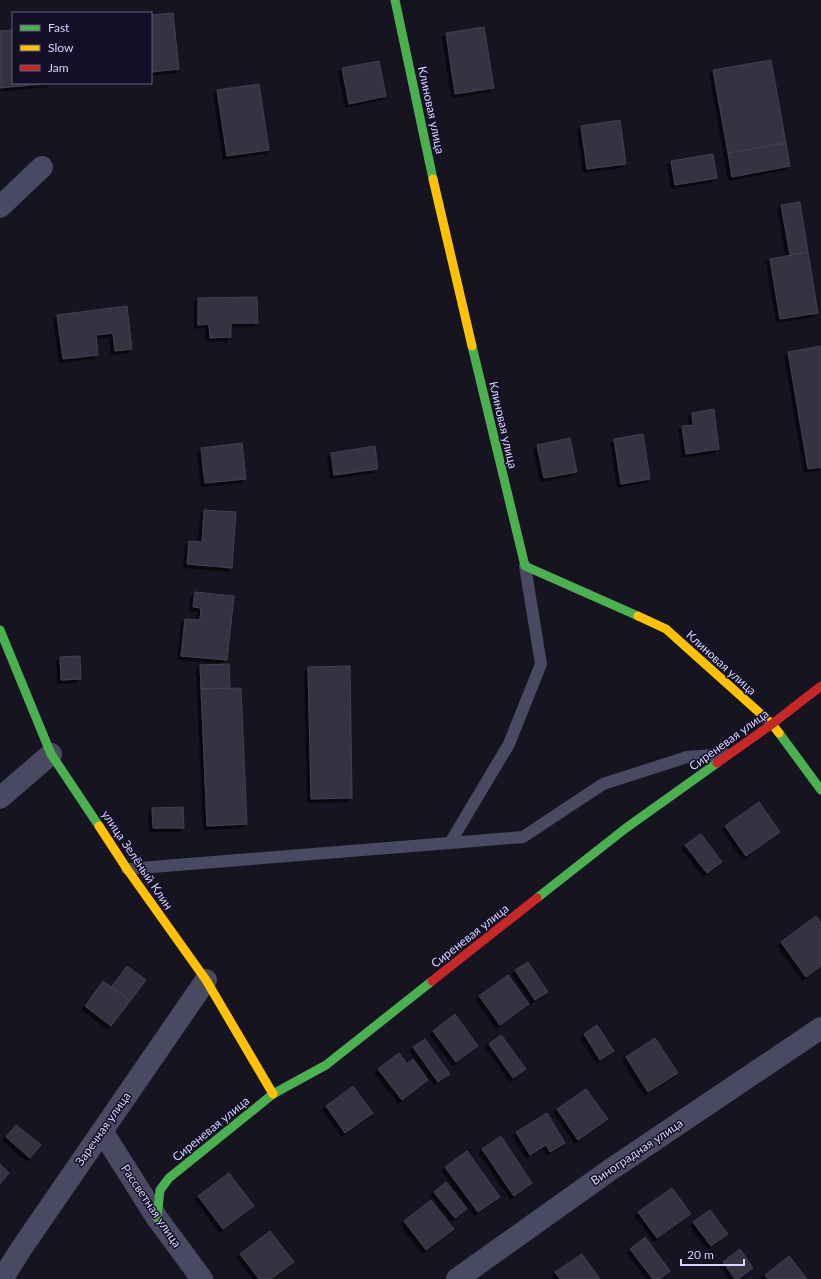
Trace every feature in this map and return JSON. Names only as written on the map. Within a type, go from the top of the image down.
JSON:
[{"type":"street","name":"Клиновая улица","points":[[395,0],[437,198],[525,566],[666,630],[772,724],[821,790]]},
{"type":"street","points":[[0,207],[42,168]]},
{"type":"street","name":"улица Зелёный Клин","points":[[0,630],[51,754],[127,869],[206,980],[273,1094]]},
{"type":"street","name":"Сиреневая улица","points":[[157,1218],[160,1190],[169,1178],[273,1094],[326,1065],[626,828],[772,724],[821,686]]},
{"type":"street","points":[[0,798],[51,754]]},
{"type":"street","name":"Заречная улица","points":[[2,1279],[21,1249],[206,980]]},
{"type":"street","name":"Виноградная улица","points":[[456,1279],[610,1170],[821,1028]]},
{"type":"street","name":"Рассветная улица","points":[[102,1131],[157,1218],[202,1279]]},
{"type":"lane","points":[[389,0],[398,15]]},
{"type":"lane","points":[[450,842],[509,744],[541,664],[525,566]]},
{"type":"lane","points":[[127,869],[523,837],[603,784],[687,757],[732,753]]},
{"type":"building","points":[[173,13],[179,69],[152,72],[152,15]]},
{"type":"building","points":[[484,27],[494,88],[455,94],[446,33]]},
{"type":"building","points":[[12,30],[12,84],[41,84],[0,88],[0,31]]},
{"type":"building","points":[[771,60],[786,143],[728,153],[713,70]]},
{"type":"building","points":[[379,61],[386,96],[349,104],[342,68]]},
{"type":"building","points":[[259,84],[269,150],[227,156],[217,90]]},
{"type":"building","points":[[620,120],[626,164],[587,169],[581,126]]},
{"type":"building","points":[[786,143],[790,166],[732,177],[728,153]]},
{"type":"building","points":[[713,154],[717,178],[675,185],[671,161]]},
{"type":"building","points":[[800,202],[808,252],[790,255],[781,205]]},
{"type":"building","points":[[808,252],[818,313],[780,319],[770,259]]},
{"type":"building","points":[[257,297],[258,323],[231,323],[231,337],[210,338],[209,324],[198,325],[198,298]]},
{"type":"building","points":[[127,306],[132,349],[115,351],[113,333],[96,335],[98,355],[63,359],[57,315]]},
{"type":"building","points":[[821,346],[821,467],[808,469],[788,352]]},
{"type":"building","points":[[714,409],[719,449],[686,454],[682,426],[693,425],[692,413]]},
{"type":"building","points":[[643,434],[650,479],[621,484],[614,439]]},
{"type":"building","points":[[570,438],[577,472],[544,478],[537,445]]},
{"type":"building","points":[[242,443],[246,479],[205,483],[201,448]]},
{"type":"building","points":[[375,446],[378,469],[334,475],[331,453]]},
{"type":"building","points":[[204,510],[236,512],[232,568],[187,564],[189,541],[202,542]]},
{"type":"building","points":[[195,592],[234,596],[227,660],[181,656],[185,619],[200,620],[201,608],[193,607]]},
{"type":"building","points":[[80,656],[81,679],[61,680],[60,657]]},
{"type":"building","points":[[229,664],[230,688],[201,689],[200,665]]},
{"type":"building","points":[[350,666],[352,798],[311,799],[308,667]]},
{"type":"building","points":[[241,688],[247,824],[207,826],[201,689]]},
{"type":"building","points":[[759,802],[780,832],[746,856],[725,826]]},
{"type":"building","points":[[183,807],[184,828],[153,828],[152,808]]},
{"type":"building","points":[[701,834],[722,862],[707,873],[685,845]]},
{"type":"building","points":[[816,916],[821,923],[821,966],[806,977],[781,942]]},
{"type":"building","points":[[528,962],[548,992],[535,1000],[515,970]]},
{"type":"building","points":[[127,966],[146,980],[130,1001],[111,987]]},
{"type":"building","points":[[508,975],[529,1004],[500,1025],[479,996]]},
{"type":"building","points":[[103,981],[130,1001],[111,1026],[85,1006]]},
{"type":"building","points":[[455,1014],[478,1046],[456,1062],[433,1031]]},
{"type":"building","points":[[597,1025],[614,1051],[600,1060],[584,1034]]},
{"type":"building","points":[[501,1035],[526,1069],[513,1078],[489,1044]]},
{"type":"building","points":[[655,1038],[678,1073],[648,1092],[626,1057]]},
{"type":"building","points":[[425,1039],[450,1074],[438,1082],[413,1047]]},
{"type":"building","points":[[399,1053],[407,1064],[413,1059],[428,1080],[402,1100],[378,1069]]},
{"type":"building","points":[[353,1086],[373,1113],[345,1133],[326,1106]]},
{"type":"building","points":[[586,1089],[608,1119],[578,1140],[557,1109]]},
{"type":"building","points":[[547,1113],[565,1143],[550,1152],[546,1145],[530,1155],[516,1132]]},
{"type":"building","points":[[16,1125],[41,1145],[30,1158],[6,1137]]},
{"type":"building","points":[[501,1136],[532,1183],[514,1196],[482,1149]]},
{"type":"building","points":[[467,1151],[500,1197],[478,1212],[445,1167]]},
{"type":"building","points":[[0,1164],[9,1173],[0,1184]]},
{"type":"building","points":[[229,1173],[254,1206],[223,1229],[198,1196]]},
{"type":"building","points":[[446,1182],[467,1209],[455,1218],[434,1192]]},
{"type":"building","points":[[672,1188],[691,1214],[657,1238],[638,1212]]},
{"type":"building","points":[[431,1200],[454,1229],[426,1250],[404,1221]]},
{"type":"building","points":[[710,1210],[728,1234],[711,1246],[693,1222]]},
{"type":"building","points":[[270,1231],[294,1262],[271,1279],[259,1279],[240,1254]]},
{"type":"building","points":[[645,1237],[670,1271],[660,1279],[653,1279],[630,1249]]},
{"type":"building","points":[[740,1249],[753,1268],[738,1279],[735,1279],[723,1262]]},
{"type":"building","points":[[582,1254],[600,1279],[560,1279],[555,1272]]},
{"type":"building","points":[[789,1256],[807,1279],[768,1279],[765,1275]]},
{"type":"traffic: fast","points":[[395,0],[433,179]]},
{"type":"traffic: fast","points":[[472,346],[525,566],[638,616]]},
{"type":"traffic: fast","points":[[0,630],[51,754],[99,826]]},
{"type":"traffic: fast","points":[[779,733],[821,790]]},
{"type":"traffic: fast","points":[[537,898],[626,828],[717,763]]},
{"type":"traffic: fast","points":[[157,1218],[160,1190],[169,1178],[273,1094],[326,1065],[432,981]]},
{"type":"traffic: slow","points":[[433,179],[472,346]]},
{"type":"traffic: slow","points":[[638,616],[666,629],[772,724],[779,733]]},
{"type":"traffic: slow","points":[[99,826],[127,869],[206,980],[273,1094]]},
{"type":"traffic: jam","points":[[717,763],[772,724],[821,686]]},
{"type":"traffic: jam","points":[[432,981],[537,898]]}]
